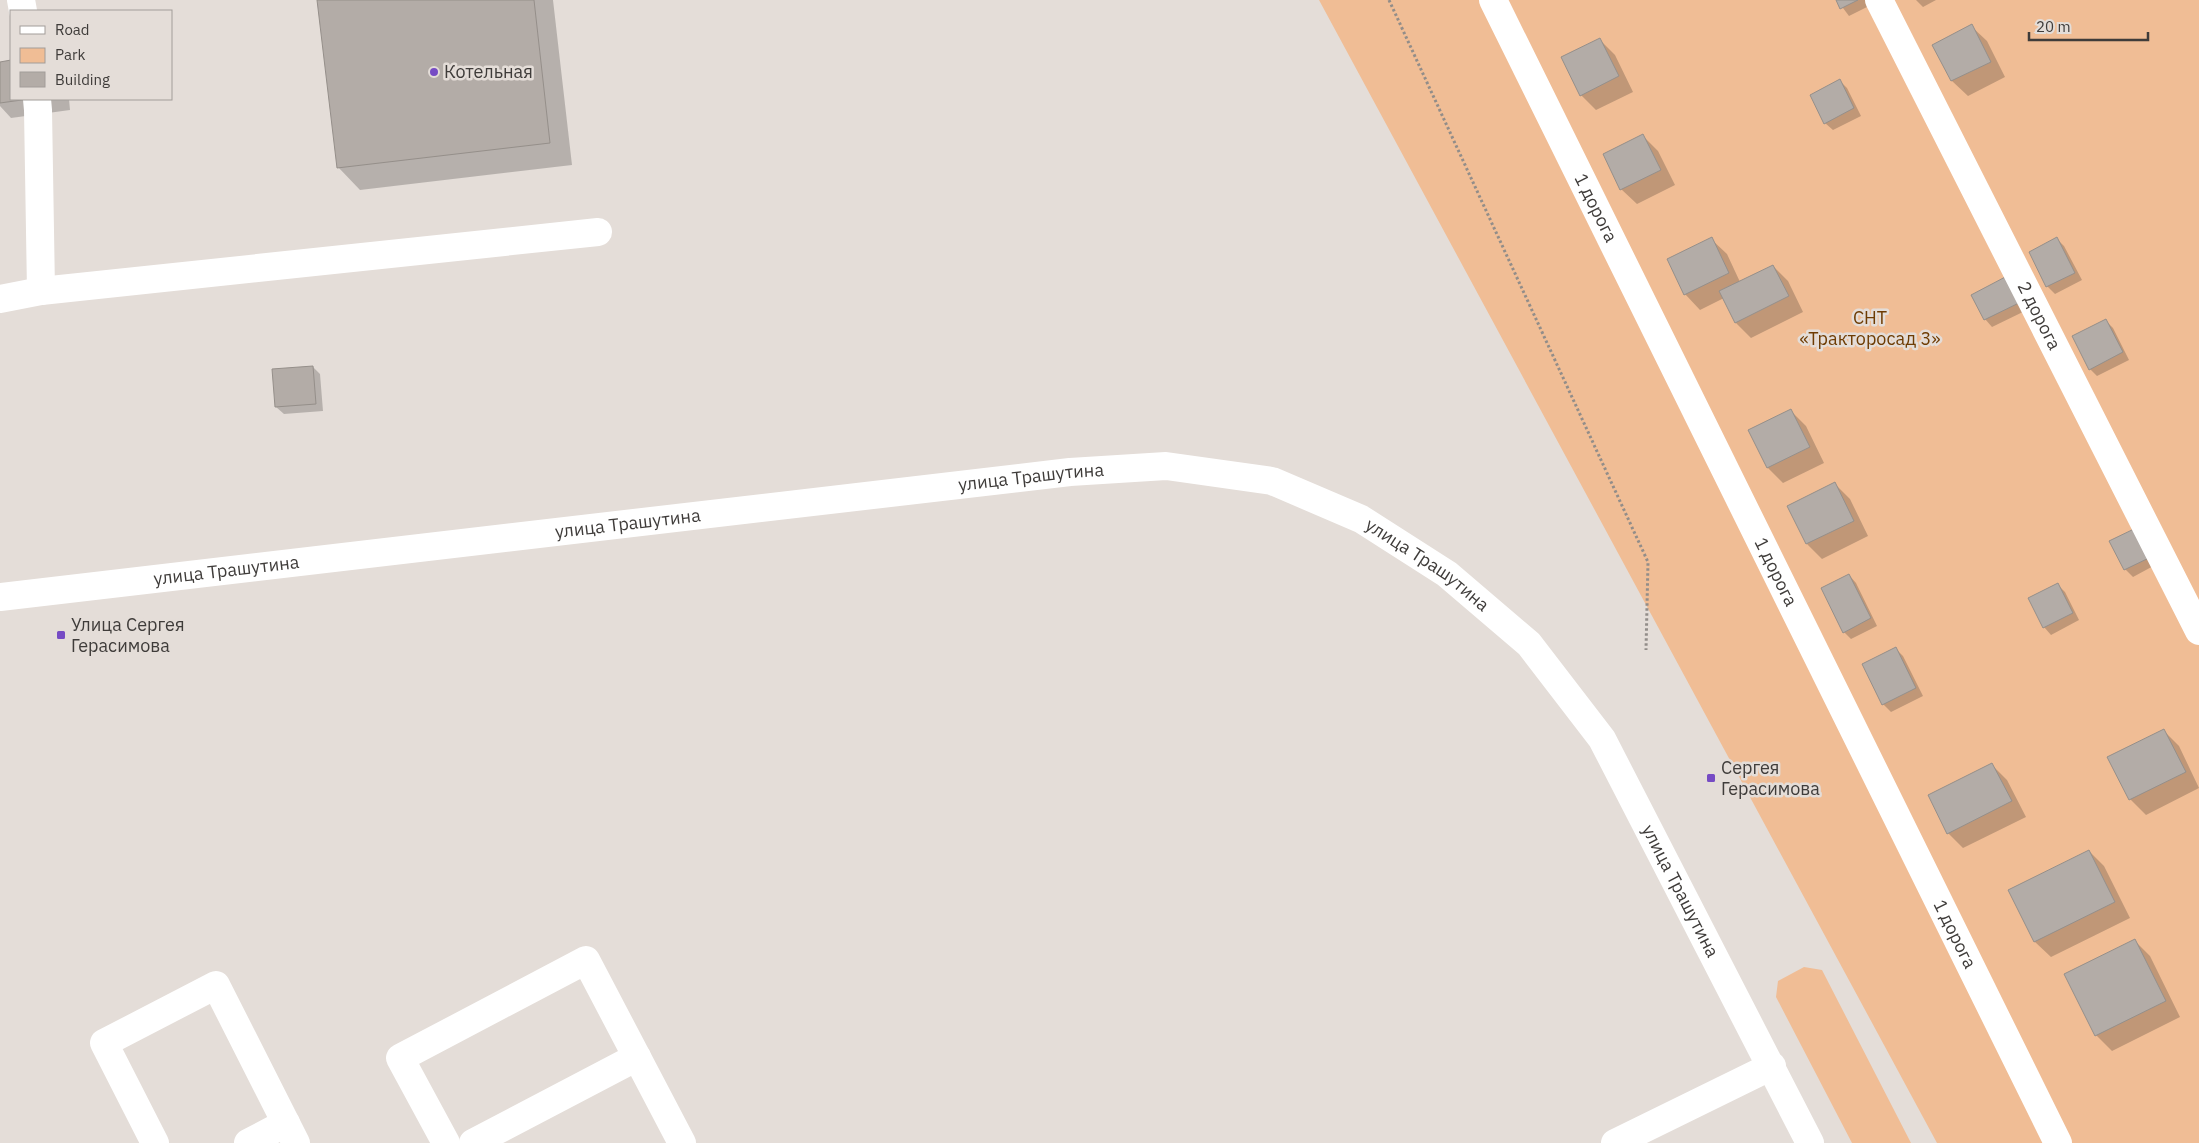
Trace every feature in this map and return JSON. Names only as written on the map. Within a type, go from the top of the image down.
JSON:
[{"type":"street","name":"1 дорога","points":[[1493,0],[2058,1143]]},
{"type":"street","name":"2 дорога","points":[[1879,0],[2199,631]]},
{"type":"street","points":[[36,100],[38,110],[41,291]]},
{"type":"street","points":[[0,299],[41,291],[598,232]]},
{"type":"street","name":"улица Трашутина","points":[[0,598],[1070,472],[1166,466],[1272,481],[1361,518],[1447,574],[1529,644],[1602,739],[1772,1066]]},
{"type":"street","points":[[446,1143],[400,1058],[586,960],[636,1056],[673,1140]]},
{"type":"street","points":[[155,1143],[104,1043],[216,985],[291,1133],[248,1143]]},
{"type":"street","points":[[473,1143],[636,1056]]},
{"type":"street","points":[[1615,1143],[1772,1066],[1810,1143]]},
{"type":"path","points":[[1389,0],[1648,562],[1646,650]]},
{"type":"green space","name":"СНТ «Тракторосад 3»","points":[[1319,0],[2199,0],[2199,1143],[1937,1143]]},
{"type":"green space","points":[[1804,967],[1822,970],[1911,1143],[1852,1143],[1776,997],[1778,981]]},
{"type":"building","name":"Котельная","points":[[317,0],[534,0],[550,143],[337,168]]},
{"type":"building","points":[[1836,0],[1858,0],[1840,9]]},
{"type":"building","points":[[1972,24],[1991,62],[1951,81],[1932,45]]},
{"type":"building","points":[[1600,38],[1619,76],[1580,96],[1561,57]]},
{"type":"building","points":[[10,60],[10,100],[22,100],[0,103],[0,62]]},
{"type":"building","points":[[1840,79],[1854,108],[1824,124],[1810,95]]},
{"type":"building","points":[[1643,134],[1661,170],[1620,190],[1603,154]]},
{"type":"building","points":[[1712,237],[1729,273],[1684,295],[1667,259]]},
{"type":"building","points":[[2057,237],[2075,273],[2046,287],[2029,252]]},
{"type":"building","points":[[1773,265],[1789,296],[1735,323],[1719,291]]},
{"type":"building","points":[[2009,275],[2023,301],[1984,320],[1971,295]]},
{"type":"building","points":[[2106,319],[2123,352],[2089,370],[2072,336]]},
{"type":"building","points":[[313,366],[316,404],[275,407],[272,369]]},
{"type":"building","points":[[1791,409],[1810,447],[1767,468],[1748,430]]},
{"type":"building","points":[[1835,482],[1854,521],[1806,544],[1787,506]]},
{"type":"building","points":[[2136,528],[2151,557],[2124,570],[2109,541]]},
{"type":"building","points":[[1849,574],[1871,618],[1843,633],[1821,588]]},
{"type":"building","points":[[2058,583],[2073,613],[2043,628],[2028,598]]},
{"type":"building","points":[[1896,647],[1916,688],[1882,705],[1862,664]]},
{"type":"building","points":[[2164,729],[2186,772],[2129,800],[2107,757]]},
{"type":"building","points":[[1992,763],[2012,801],[1947,834],[1928,795]]},
{"type":"building","points":[[2089,850],[2115,902],[2034,942],[2008,890]]},
{"type":"building","points":[[2135,939],[2166,1001],[2095,1036],[2064,974]]},
{"type":"place","name":"Котельная","points":[[434,72]]},
{"type":"place","name":"Улица Сергея Герасимова","points":[[61,635]]},
{"type":"place","name":"Сергея Герасимова","points":[[1711,778]]}]
